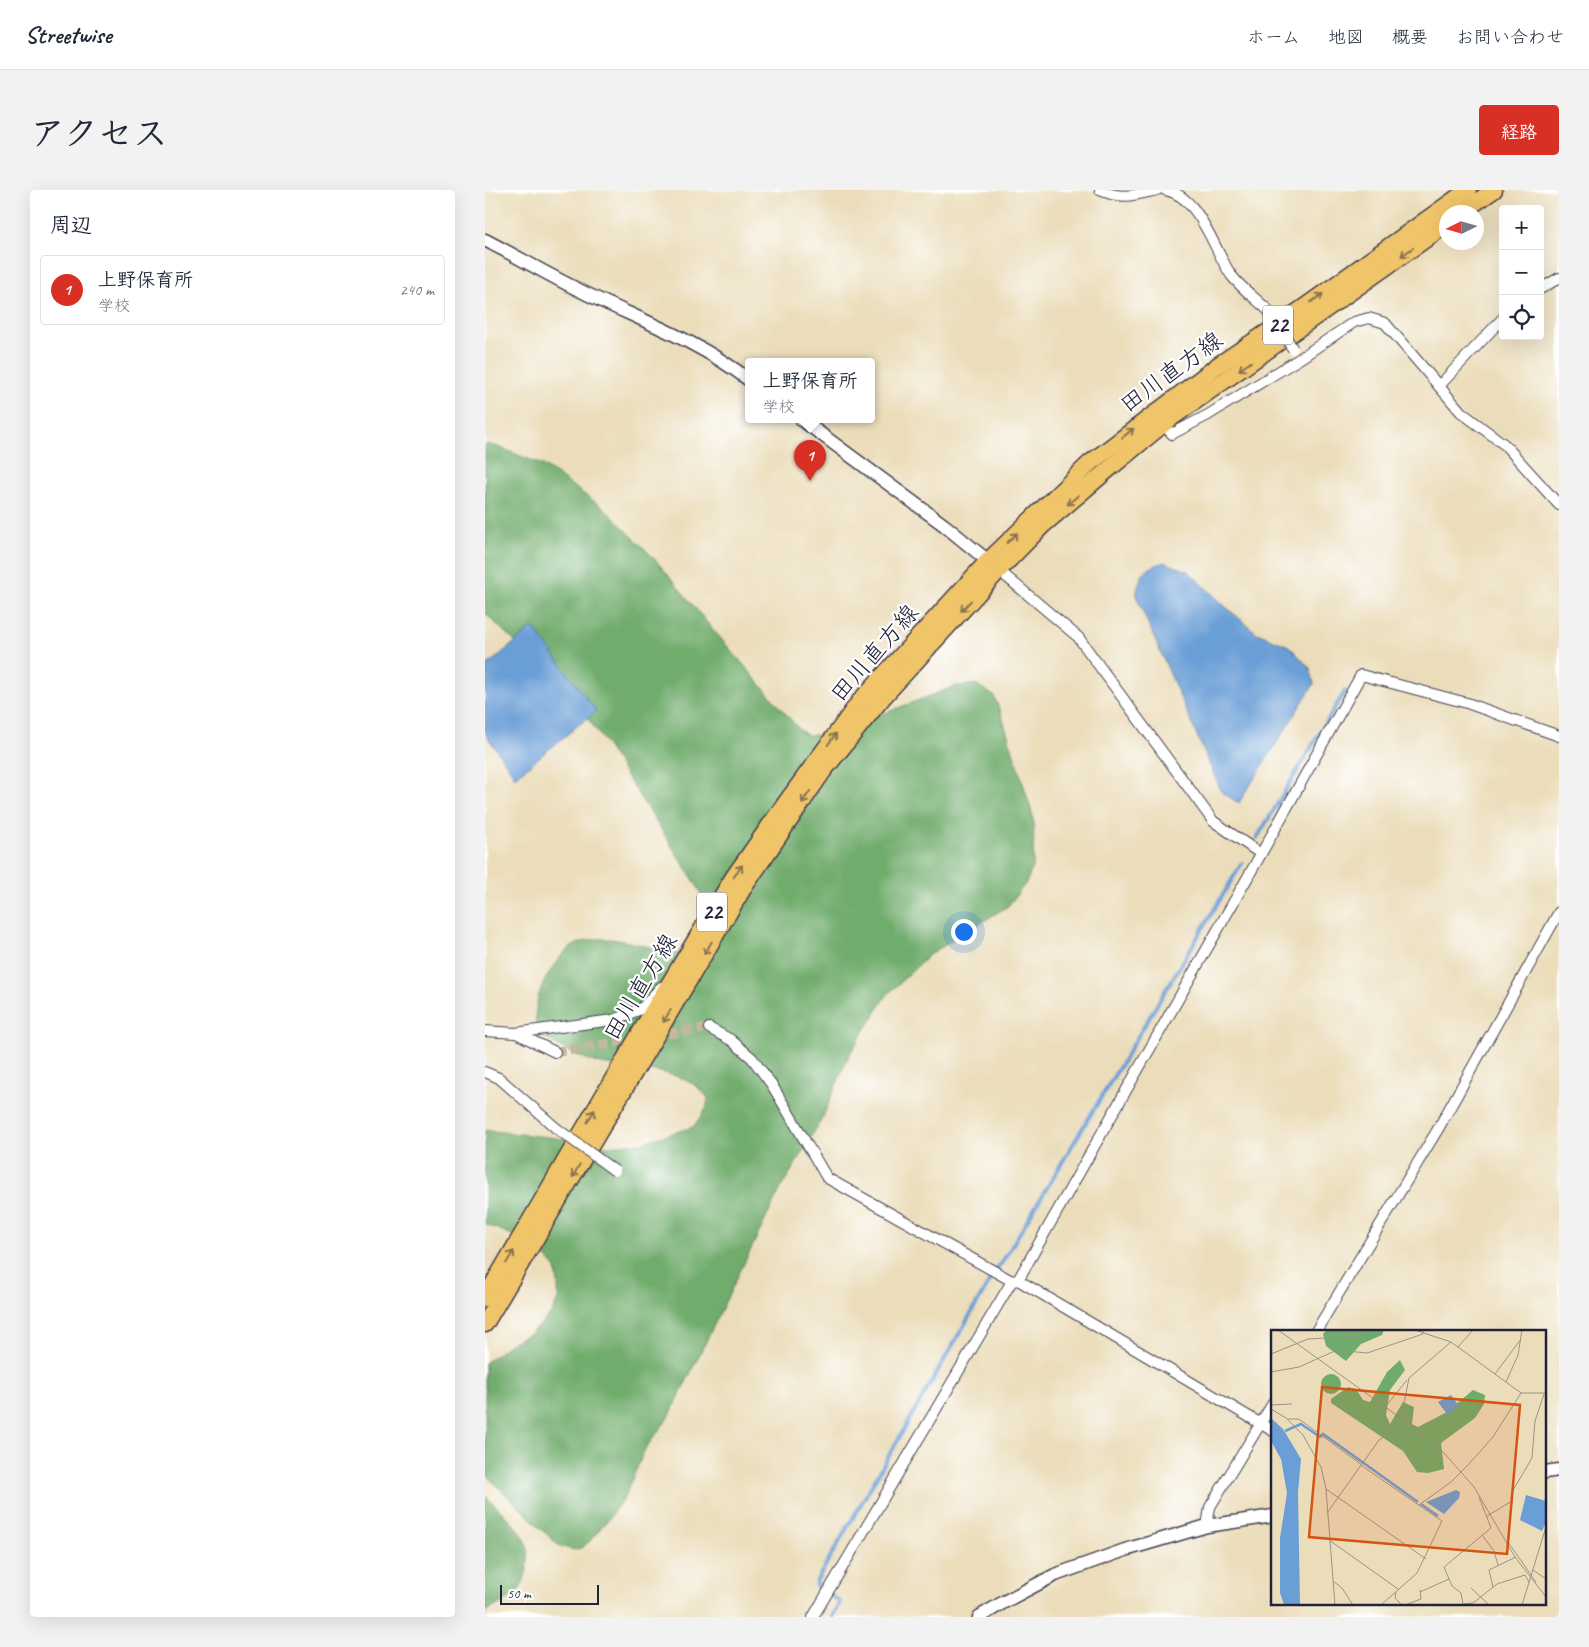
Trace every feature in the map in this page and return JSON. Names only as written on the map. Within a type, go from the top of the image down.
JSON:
[{"type":"main road","name":"田川直方線","points":[[485,1298],[681,962],[733,878],[860,701],[1039,521],[1090,463],[1217,366],[1307,306],[1468,190]]},
{"type":"main road","points":[[1472,205],[1494,190]]},
{"type":"main road","name":"田川直方線","points":[[1039,521],[1104,473],[1163,424],[1439,230]]},
{"type":"main road","name":"田川直方線","points":[[485,1324],[750,879],[824,770],[993,566]]},
{"type":"street","points":[[1100,190],[1112,196],[1123,197],[1157,190]]},
{"type":"street","points":[[1165,190],[1174,191],[1199,214],[1232,276],[1268,310],[1299,359]]},
{"type":"street","points":[[485,240],[583,292],[676,334],[733,367],[745,377]]},
{"type":"street","points":[[1544,287],[1559,278]]},
{"type":"street","points":[[1163,424],[1172,434],[1299,359],[1354,322],[1369,318],[1385,323],[1461,412],[1505,445],[1559,505]]},
{"type":"street","points":[[1439,386],[1499,322]]},
{"type":"street","points":[[806,423],[944,525],[1078,638],[1213,821],[1261,854]]},
{"type":"street","points":[[813,1617],[1015,1280],[1261,854],[1361,675],[1467,703],[1559,736]]},
{"type":"street","points":[[1317,1330],[1438,1129],[1559,912]]},
{"type":"street","points":[[485,1031],[515,1033],[613,1020],[641,1010],[681,962]]},
{"type":"street","points":[[709,1028],[731,1040],[752,1058],[772,1085],[827,1178],[1015,1280],[1271,1430]]},
{"type":"street","points":[[515,1033],[555,1052]]},
{"type":"street","points":[[485,1072],[499,1078],[556,1128],[615,1171]]},
{"type":"street","points":[[1207,1526],[1210,1507],[1271,1406]]},
{"type":"street","points":[[979,1617],[1055,1575],[1125,1550],[1207,1526],[1271,1516]]},
{"type":"green space","points":[[485,444],[499,447],[543,465],[605,509],[654,558],[799,729],[807,735],[819,735],[840,730],[956,686],[976,684],[994,696],[1002,716],[1034,824],[1033,867],[1026,883],[1008,906],[929,955],[887,995],[848,1057],[823,1117],[780,1190],[669,1417],[645,1449],[625,1496],[589,1542],[581,1548],[572,1550],[558,1545],[485,1474],[485,1363],[511,1343],[531,1333],[551,1314],[558,1299],[558,1285],[556,1269],[544,1254],[524,1240],[485,1224],[485,1130],[574,1140],[588,1145],[606,1146],[640,1143],[693,1127],[706,1109],[708,1098],[698,1088],[674,1075],[602,1064],[568,1051],[537,1031],[536,1006],[547,977],[560,957],[571,947],[585,941],[600,939],[630,942],[675,953],[690,954],[707,907],[698,887],[604,741],[581,709],[485,613]]},
{"type":"green space","points":[[485,1496],[506,1516],[525,1539],[528,1558],[524,1580],[518,1591],[507,1600],[485,1612]]},
{"type":"water","points":[[1164,562],[1188,571],[1257,633],[1289,646],[1310,668],[1314,684],[1239,803],[1222,793],[1136,596],[1139,582],[1144,573],[1151,567]]},
{"type":"water","points":[[533,627],[596,711],[515,777],[485,733],[485,667]]},
{"type":"waterway","points":[[1257,838],[1345,691]]},
{"type":"waterway","points":[[832,1617],[840,1602],[816,1586],[817,1580],[999,1265],[1242,863]]},
{"type":"tunnel","points":[[653,1036],[709,1028]]},
{"type":"tunnel","points":[[555,1052],[639,1039]]},
{"type":"place","name":"上野保育所","points":[[810,481]]}]
